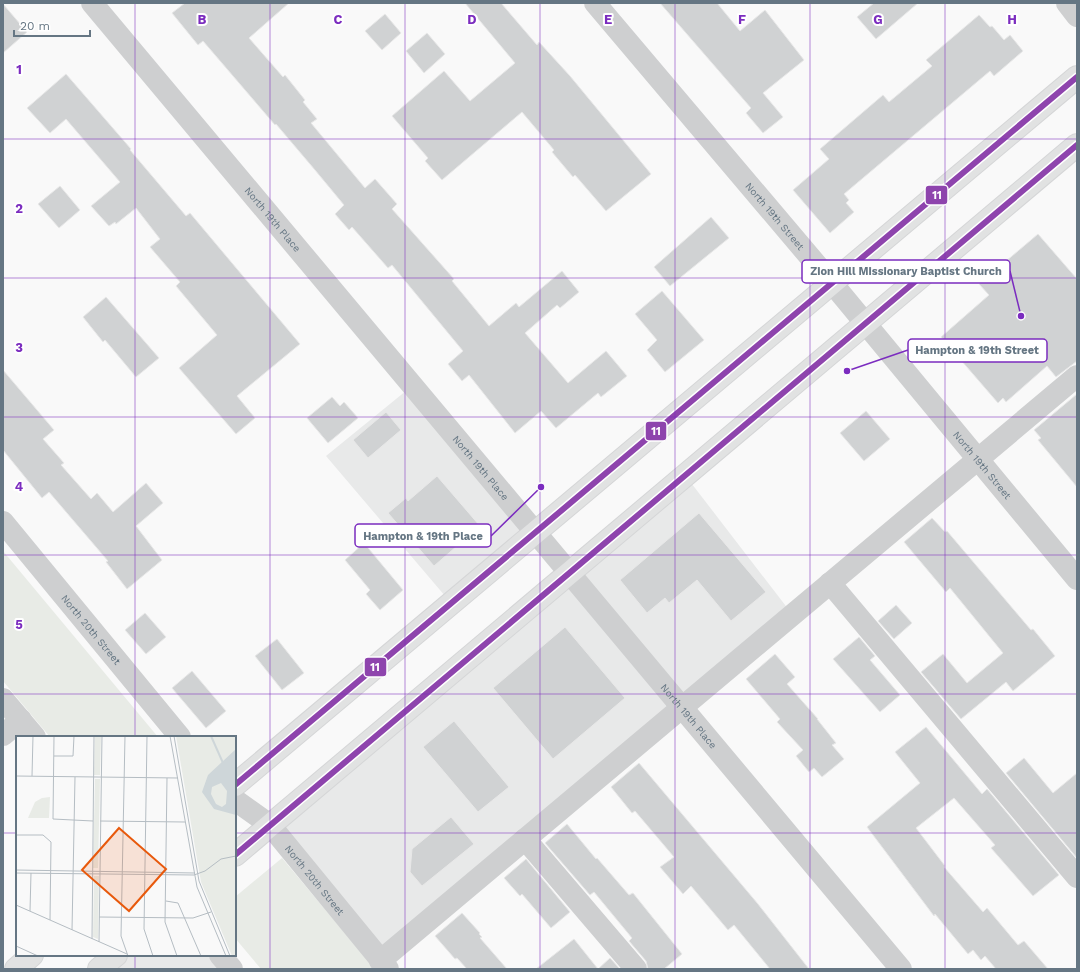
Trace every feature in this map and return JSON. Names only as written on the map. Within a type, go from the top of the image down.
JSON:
[{"type":"main road","points":[[236,784],[1077,77]]},
{"type":"main road","points":[[236,854],[1077,145]]},
{"type":"main road","points":[[16,969],[31,956]]},
{"type":"main road","points":[[99,969],[115,956]]},
{"type":"street","name":"North 19th Place","points":[[92,3],[902,969]]},
{"type":"street","name":"North 19th Street","points":[[594,3],[832,283],[1077,579]]},
{"type":"street","points":[[1067,3],[1077,16]]},
{"type":"street","points":[[384,965],[525,839],[1077,376]]},
{"type":"street","name":"North 20th Street","points":[[3,522],[179,736]]},
{"type":"street","points":[[830,583],[1077,876]]},
{"type":"street","points":[[3,699],[34,736]]},
{"type":"street","points":[[3,735],[21,720]]},
{"type":"street","name":"North 20th Street","points":[[236,801],[270,825],[384,965]]},
{"type":"street","points":[[525,839],[636,969]]},
{"type":"street","points":[[221,956],[232,969]]},
{"type":"shaded area","points":[[412,386],[535,532],[451,603],[326,456]]},
{"type":"shaded area","points":[[685,475],[792,614],[380,961],[270,825]]},
{"type":"shaded area","points":[[3,551],[157,736],[49,736],[3,681]]},
{"type":"shaded area","points":[[282,858],[375,969],[261,969],[236,939],[236,896]]},
{"type":"shaded area","points":[[115,956],[221,956],[232,969],[99,969]]},
{"type":"building","points":[[185,3],[289,3],[249,38],[283,77],[285,75],[305,100],[303,102],[317,119],[311,123],[365,188],[375,179],[397,204],[392,209],[454,279],[452,281],[489,326],[516,303],[519,307],[562,271],[579,292],[560,308],[557,305],[525,333],[568,383],[606,351],[627,376],[601,397],[598,393],[556,428],[541,411],[515,433],[469,375],[462,381],[448,364],[463,351],[392,265],[388,268],[352,227],[349,230],[335,214],[344,205],[276,124],[275,125],[203,41],[198,45],[172,13]]},
{"type":"building","points":[[465,3],[501,3],[537,45],[539,42],[570,76],[651,174],[606,211],[575,175],[573,177],[552,152],[554,150],[522,112],[442,180],[425,161],[428,158],[392,116],[444,71],[470,101],[515,63]]},
{"type":"building","points":[[660,3],[717,3],[740,31],[765,10],[804,60],[763,93],[783,117],[763,133],[746,113],[751,108]]},
{"type":"building","points":[[874,3],[918,3],[876,39],[857,17]]},
{"type":"building","points":[[3,4],[27,32],[3,53]]},
{"type":"building","points":[[385,14],[401,33],[382,50],[365,31]]},
{"type":"building","points":[[979,15],[990,27],[992,26],[1004,40],[1010,35],[1023,51],[994,76],[990,71],[844,194],[849,200],[846,203],[854,212],[830,233],[793,190],[829,159],[820,149],[883,95],[889,102],[932,66],[926,60]]},
{"type":"building","points":[[427,33],[445,54],[424,73],[406,51]]},
{"type":"building","points":[[66,74],[131,149],[130,150],[186,216],[190,213],[300,344],[237,396],[255,418],[236,434],[179,368],[217,335],[176,286],[180,282],[150,247],[160,239],[136,208],[116,224],[115,222],[109,226],[91,206],[120,182],[66,119],[50,133],[27,108]]},
{"type":"building","points":[[60,186],[80,210],[59,228],[38,204]]},
{"type":"building","points":[[711,217],[729,238],[670,286],[654,267]]},
{"type":"building","points":[[1038,234],[1077,279],[1077,361],[1056,377],[1047,366],[1006,402],[1003,398],[998,403],[941,337],[989,295],[979,284]]},
{"type":"building","points":[[662,291],[704,340],[665,372],[647,350],[657,340],[635,314]]},
{"type":"building","points":[[106,297],[159,358],[136,377],[105,340],[103,342],[83,317]]},
{"type":"building","points":[[3,370],[54,430],[43,439],[64,463],[61,465],[91,499],[97,493],[113,512],[146,483],[163,503],[136,526],[162,560],[127,589],[106,562],[108,561],[49,492],[42,498],[3,450]]},
{"type":"building","points":[[1077,394],[1077,487],[1038,440],[1041,438],[1034,430]]},
{"type":"building","points":[[332,397],[340,406],[344,402],[358,418],[328,443],[307,418]]},
{"type":"building","points":[[866,411],[890,439],[864,461],[840,433]]},
{"type":"building","points":[[386,412],[401,430],[368,458],[353,440]]},
{"type":"building","points":[[437,476],[480,526],[434,566],[388,513],[406,498],[408,501]]},
{"type":"building","points":[[699,513],[766,592],[731,621],[697,580],[669,603],[665,598],[647,613],[620,580]]},
{"type":"building","points":[[932,518],[945,532],[947,531],[1055,656],[1013,691],[1006,682],[961,719],[921,672],[943,654],[967,683],[1003,653],[950,588],[946,592],[904,542]]},
{"type":"building","points":[[364,543],[403,590],[380,610],[366,594],[370,590],[345,560]]},
{"type":"building","points":[[896,605],[912,623],[894,639],[878,621]]},
{"type":"building","points":[[145,613],[166,637],[146,654],[125,630]]},
{"type":"building","points":[[565,627],[625,698],[553,759],[493,688]]},
{"type":"building","points":[[859,637],[875,656],[870,660],[900,695],[880,712],[833,659]]},
{"type":"building","points":[[277,639],[304,673],[282,690],[255,656]]},
{"type":"building","points":[[775,654],[795,677],[787,684],[818,719],[836,743],[832,745],[844,759],[822,777],[814,768],[809,772],[796,756],[803,750],[777,722],[780,719],[746,679]]},
{"type":"building","points":[[192,671],[226,711],[206,728],[172,688]]},
{"type":"building","points":[[454,721],[509,787],[478,812],[423,747]]},
{"type":"building","points":[[926,727],[982,794],[987,789],[1059,875],[1033,896],[991,848],[995,845],[954,798],[916,828],[945,866],[944,867],[983,912],[987,908],[1018,945],[1024,941],[1048,969],[996,969],[985,956],[981,960],[973,950],[968,954],[935,914],[934,916],[867,827],[920,783],[895,752]]},
{"type":"building","points":[[1024,758],[1053,793],[1077,773],[1077,858],[1006,773]]},
{"type":"building","points":[[639,763],[758,904],[809,969],[770,969],[734,925],[728,930],[691,886],[683,894],[660,867],[674,857],[635,811],[632,813],[611,787]]},
{"type":"building","points":[[451,817],[474,844],[422,886],[410,872],[412,849]]},
{"type":"building","points":[[567,824],[629,895],[633,893],[682,954],[664,969],[648,969],[646,961],[629,941],[632,938],[594,892],[590,895],[545,843]]},
{"type":"building","points":[[526,859],[570,912],[551,928],[522,894],[520,896],[504,878]]},
{"type":"building","points":[[462,913],[480,933],[479,934],[482,937],[480,938],[507,969],[467,969],[457,958],[455,959],[435,936]]},
{"type":"building","points":[[574,939],[598,969],[536,969]]},
{"type":"building","points":[[610,958],[620,969],[598,969]]},
{"type":"transit line","name":"11","points":[[236,784],[1077,77]]},
{"type":"transit line","name":"11","points":[[236,854],[1077,145]]},
{"type":"place","name":"Zion Hill Missionary Baptist Church","points":[[1021,316]]},
{"type":"place","name":"Hampton & 19th Street","points":[[847,371]]},
{"type":"place","name":"Hampton & 19th Place","points":[[541,487]]}]
